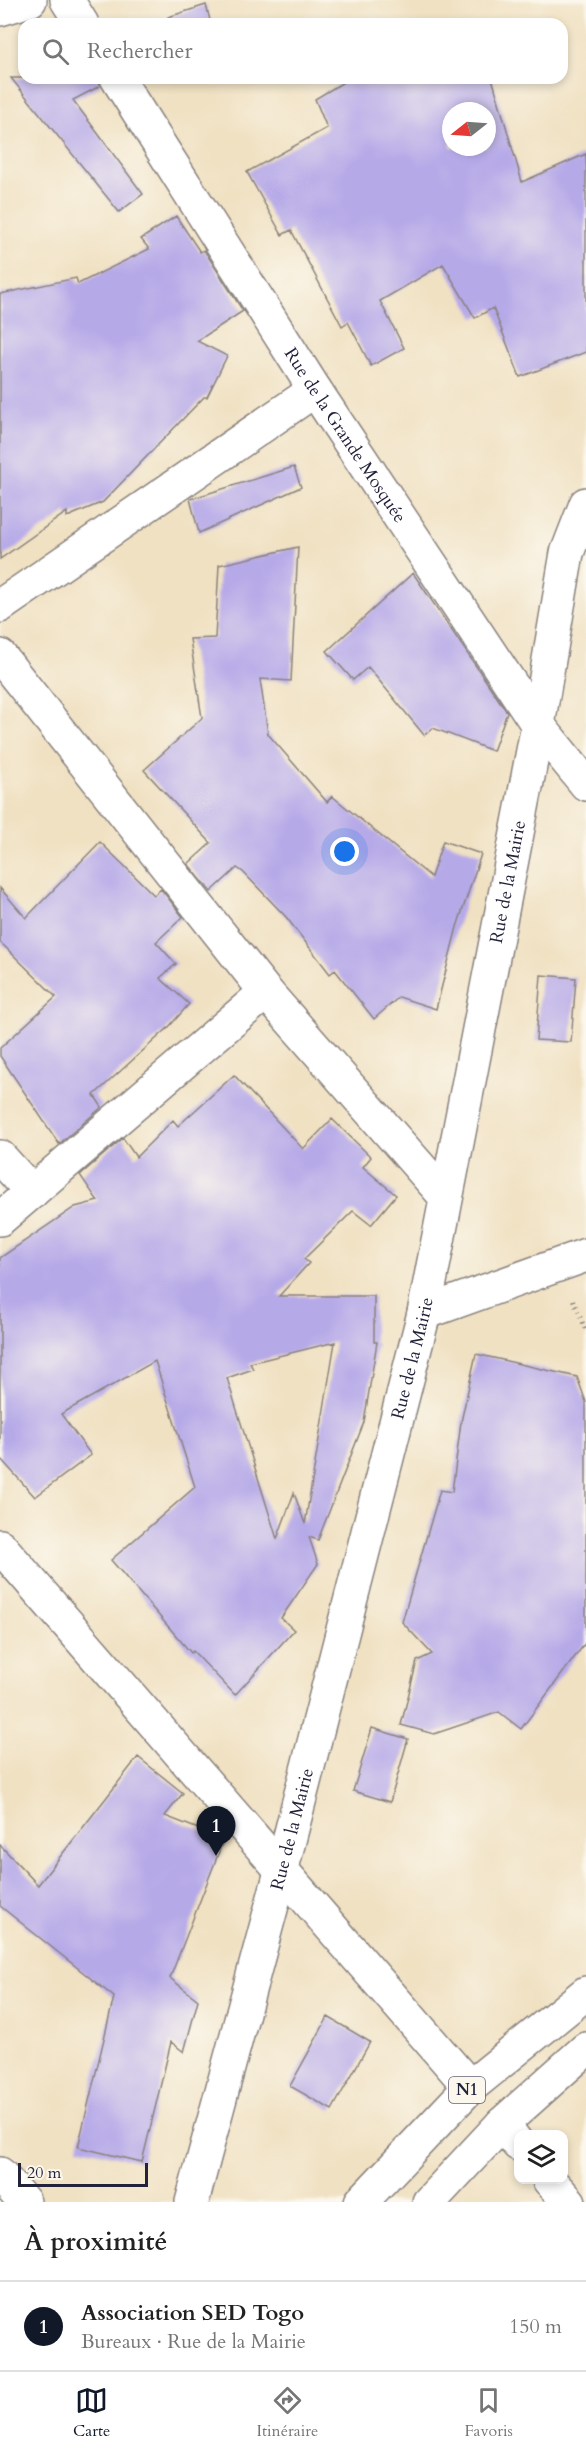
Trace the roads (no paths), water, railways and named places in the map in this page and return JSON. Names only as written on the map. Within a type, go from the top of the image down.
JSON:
[{"type":"main road","points":[[0,9],[30,0]]},
{"type":"main road","points":[[67,0],[78,18]]},
{"type":"main road","name":"Rue de la Grande Mosquée","points":[[121,84],[315,390],[538,725],[586,784]]},
{"type":"main road","points":[[0,606],[315,390]]},
{"type":"main road","name":"Rue de la Mairie","points":[[192,2202],[282,1868],[424,1313],[538,725],[577,560],[586,504]]},
{"type":"main road","points":[[0,656],[267,992],[446,1197]]},
{"type":"main road","points":[[0,1219],[267,992]]},
{"type":"main road","points":[[0,1157],[32,1192]]},
{"type":"main road","points":[[424,1313],[586,1255]]},
{"type":"main road","points":[[0,1546],[471,2087]]},
{"type":"main road","name":"N1","points":[[361,2202],[471,2087],[586,1993]]},
{"type":"main road","name":"N1","points":[[429,2202],[510,2134],[586,2049]]},
{"type":"main road","points":[[0,2174],[24,2202]]},
{"type":"main road","points":[[553,2184],[569,2202]]},
{"type":"place","name":"Association SED Togo","points":[[216,1856]]}]
